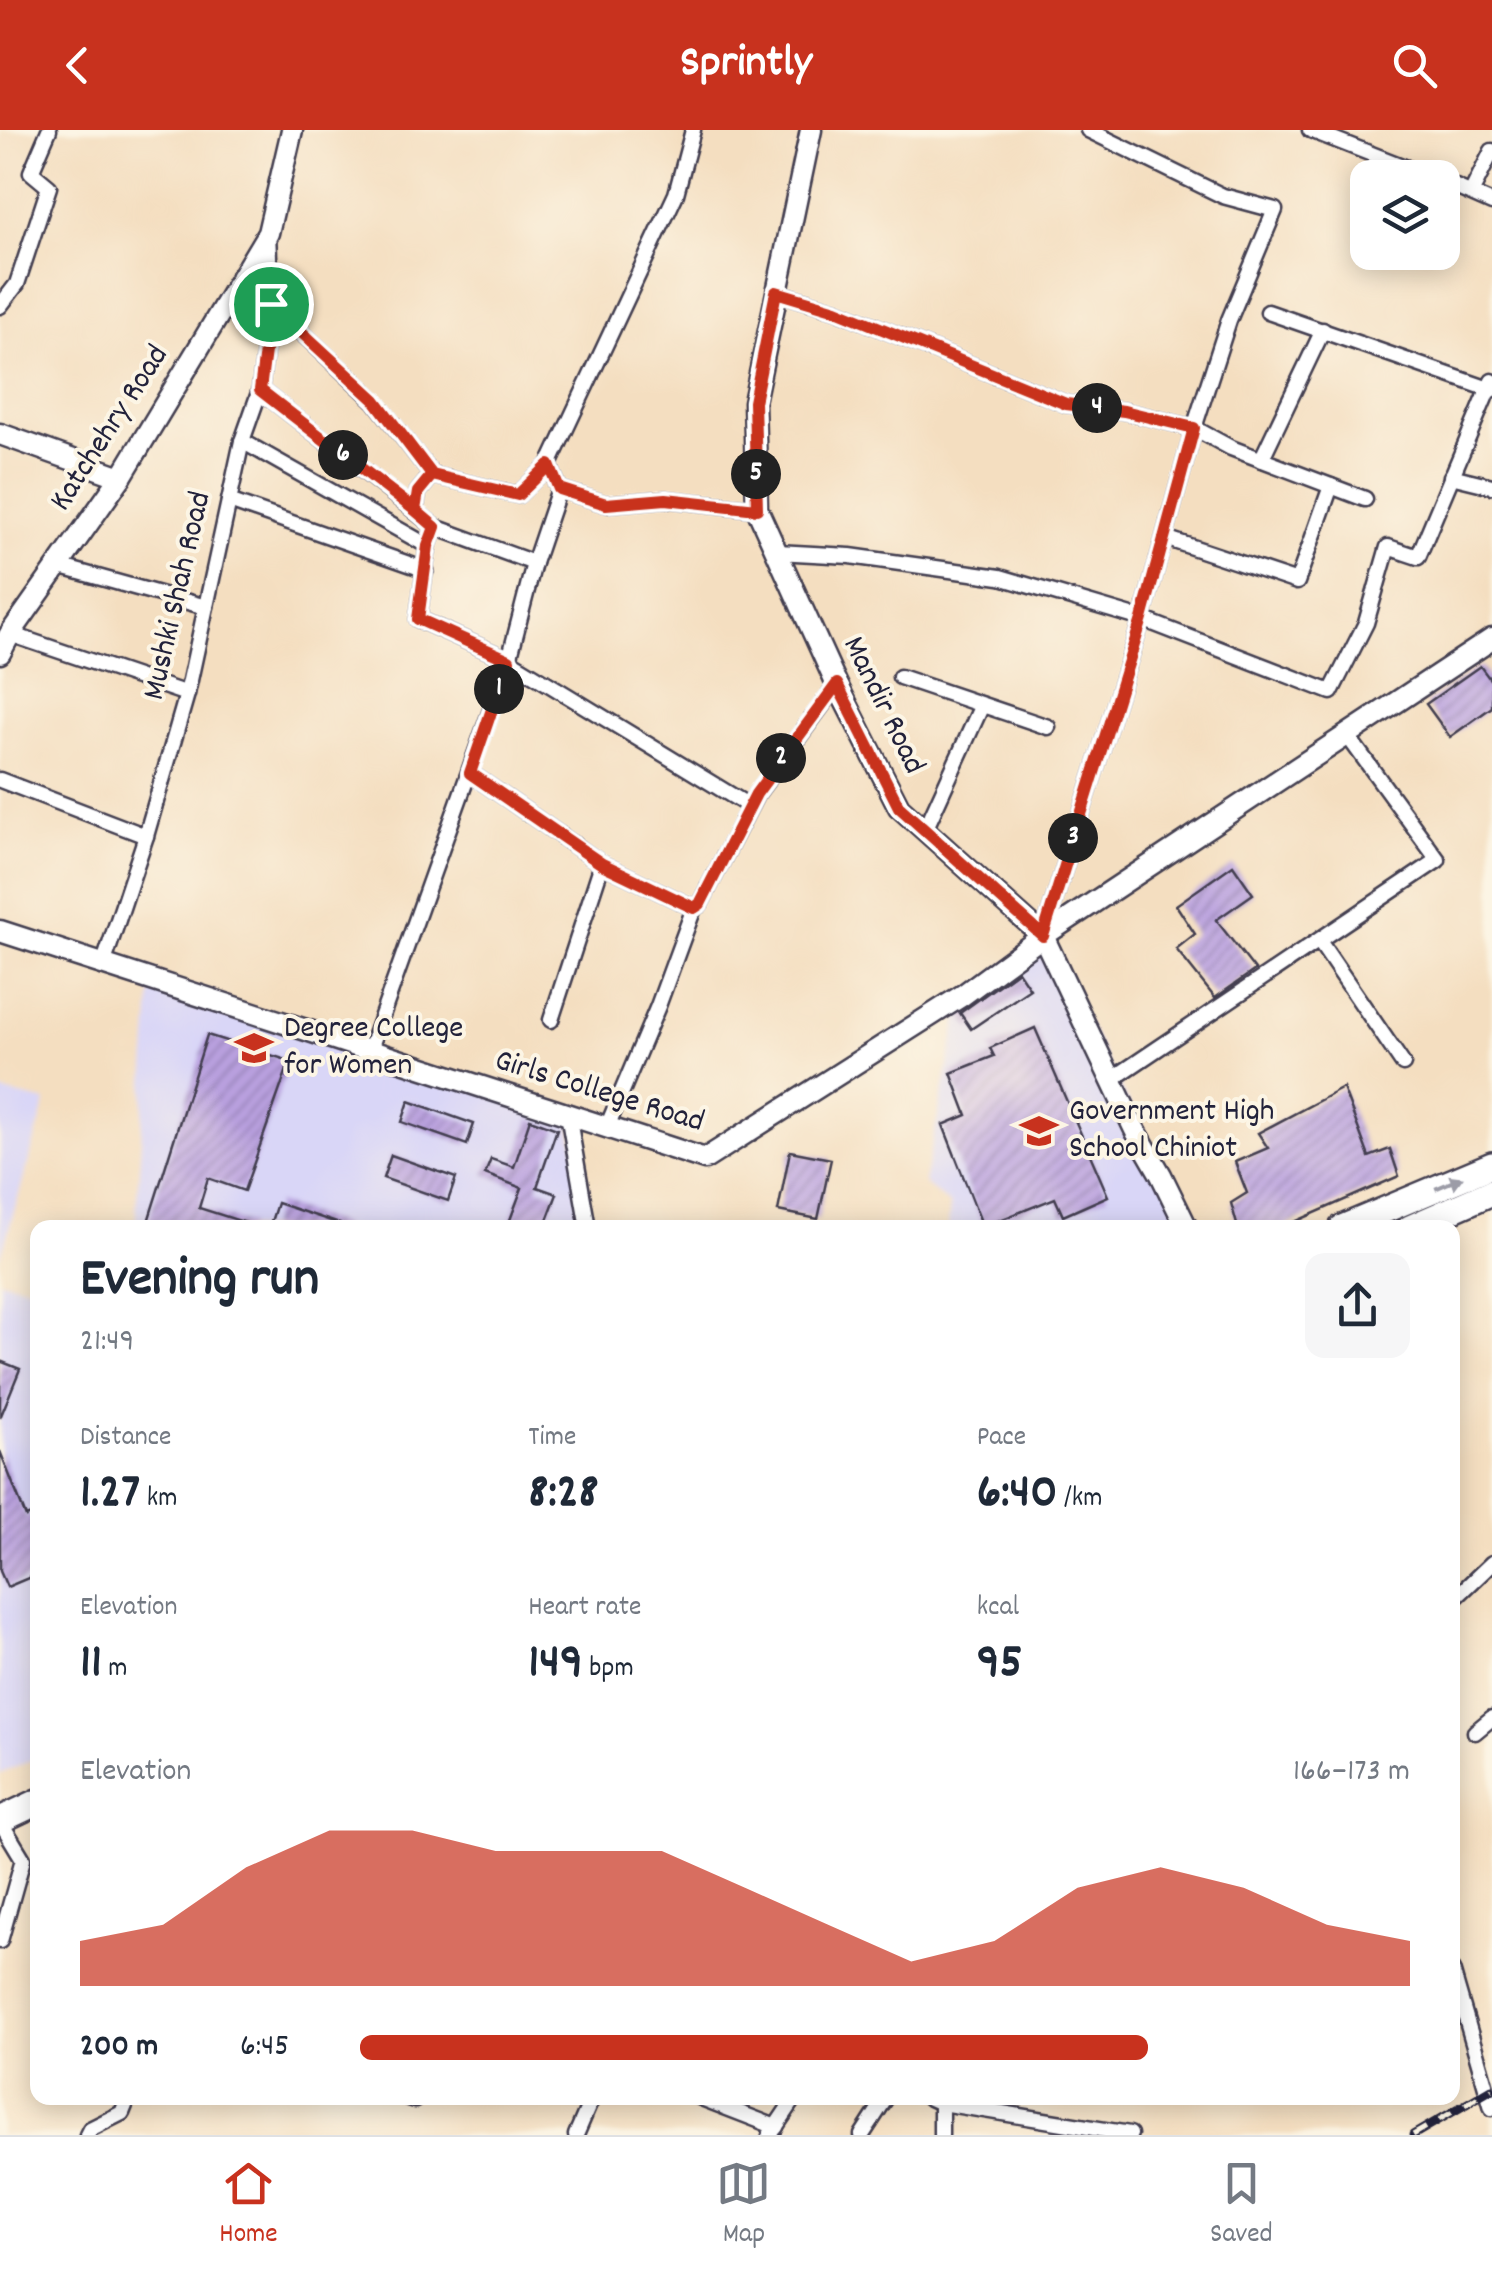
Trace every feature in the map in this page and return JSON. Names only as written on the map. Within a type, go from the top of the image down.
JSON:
[{"type":"highway","points":[[1361,1220],[1492,1165]]},
{"type":"highway","points":[[1428,1220],[1492,1192]]},
{"type":"highway","points":[[0,1821],[30,1806]]},
{"type":"street","points":[[0,306],[17,284],[49,187],[31,172],[49,130]]},
{"type":"street","name":"Katchehry Road","points":[[5,644],[121,477],[268,232],[292,130]]},
{"type":"street","points":[[271,304],[375,400],[432,475],[518,495],[549,465],[676,194],[693,130]]},
{"type":"street","name":"Mandir Road","points":[[811,130],[754,402],[757,509],[837,684],[899,807],[1043,936],[1183,1220]]},
{"type":"street","points":[[1043,936],[1142,619],[1194,428],[1229,320],[1276,210],[1223,196],[1088,130]]},
{"type":"street","points":[[1310,130],[1387,160]]},
{"type":"street","points":[[1472,193],[1492,151]]},
{"type":"street","points":[[1460,188],[1492,203]]},
{"type":"street","name":"Mushki Shah Road","points":[[103,964],[146,836],[187,694],[242,441],[260,390],[271,304],[268,232]]},
{"type":"street","points":[[776,292],[836,310],[1066,404],[1124,411],[1194,428],[1261,460],[1366,499]]},
{"type":"street","points":[[777,552],[850,556],[1000,577],[1142,619],[1332,692],[1366,623],[1388,548],[1418,557],[1491,386],[1268,312]]},
{"type":"street","points":[[1261,460],[1324,330]]},
{"type":"street","points":[[260,390],[435,527],[534,562]]},
{"type":"street","points":[[0,434],[121,477]]},
{"type":"street","points":[[242,441],[428,546]]},
{"type":"street","points":[[370,1052],[509,660],[534,562],[559,489],[549,465]]},
{"type":"street","points":[[415,510],[418,492],[432,475]]},
{"type":"street","points":[[1451,476],[1492,486]]},
{"type":"street","points":[[1165,538],[1297,582],[1331,486]]},
{"type":"street","points":[[559,489],[606,504],[666,499],[757,509]]},
{"type":"street","points":[[229,500],[426,570]]},
{"type":"street","points":[[435,527],[428,546],[418,619],[509,660],[749,806]]},
{"type":"street","points":[[58,566],[206,607]]},
{"type":"street","points":[[1043,936],[1492,639]]},
{"type":"street","points":[[5,644],[187,694]]},
{"type":"street","points":[[900,677],[1048,727]]},
{"type":"street","points":[[607,1127],[694,908],[700,904],[749,806],[837,684]]},
{"type":"street","points":[[925,830],[982,705]]},
{"type":"street","points":[[1111,1080],[1438,860],[1347,735]]},
{"type":"street","points":[[470,773],[602,864],[694,908]]},
{"type":"street","points":[[0,780],[146,836]]},
{"type":"street","points":[[551,1020],[602,864]]},
{"type":"street","name":"Girls College Road","points":[[0,931],[705,1160],[876,1053],[1043,936]]},
{"type":"street","points":[[1319,941],[1402,1064]]},
{"type":"street","points":[[568,1114],[587,1220]]},
{"type":"street","points":[[1460,1594],[1492,1564]]},
{"type":"street","points":[[1476,1732],[1492,1718]]},
{"type":"street","points":[[0,1821],[22,1859],[0,1940]]},
{"type":"street","points":[[1460,1998],[1492,2108]]},
{"type":"street","points":[[87,2135],[90,2128],[122,2114],[125,2105]]},
{"type":"street","points":[[576,2135],[589,2105]]},
{"type":"street","points":[[715,2105],[773,2131],[790,2105]]},
{"type":"street","points":[[862,2135],[881,2105]]},
{"type":"street","points":[[938,2105],[941,2135]]},
{"type":"street","points":[[970,2105],[1130,2134]]},
{"type":"shaded area","name":"Government High School Chiniot","points":[[1043,936],[1189,1220],[949,1220],[950,1205],[924,1183],[963,995]]},
{"type":"shaded area","name":"Degree College for Women","points":[[152,981],[568,1114],[588,1220],[136,1220]]},
{"type":"shaded area","points":[[0,1091],[46,1102],[0,1259]]},
{"type":"shaded area","points":[[0,1280],[30,1287],[30,1761],[0,1774]]},
{"type":"building","points":[[1480,666],[1492,682],[1492,707],[1450,737],[1426,704]]},
{"type":"building","points":[[1233,865],[1253,894],[1216,920],[1255,970],[1215,998],[1176,949],[1195,934],[1176,905]]},
{"type":"building","points":[[1018,971],[1030,989],[971,1029],[960,1013]]},
{"type":"building","points":[[1035,1028],[1108,1196],[1063,1216],[1055,1198],[1000,1220],[980,1220],[943,1125],[967,1115],[951,1073],[994,1056],[990,1048]]},
{"type":"building","points":[[207,1035],[290,1061],[244,1191],[208,1178],[199,1208],[237,1220],[149,1220]]},
{"type":"building","points":[[1343,1088],[1369,1157],[1390,1149],[1399,1176],[1299,1220],[1236,1220],[1231,1203],[1247,1193],[1235,1162],[1268,1148],[1258,1133]]},
{"type":"building","points":[[409,1101],[474,1124],[467,1145],[402,1122]]},
{"type":"building","points":[[530,1119],[557,1129],[537,1187],[557,1194],[547,1220],[510,1220],[522,1188],[485,1174],[491,1159],[514,1167]]},
{"type":"building","points":[[790,1151],[831,1159],[818,1219],[778,1211]]},
{"type":"building","points":[[391,1155],[456,1178],[448,1201],[383,1178]]},
{"type":"building","points":[[277,1203],[328,1220],[272,1220]]},
{"type":"building","points":[[0,1361],[20,1369],[0,1418]]},
{"type":"building","points":[[0,1451],[26,1517],[30,1515],[30,1577],[7,1587],[0,1571]]},
{"type":"railway","points":[[1413,2135],[1492,2089]]},
{"type":"place","name":"Degree College for Women","points":[[254,1048]]},
{"type":"place","name":"Government High School Chiniot","points":[[1039,1131]]},
{"type":"route","points":[[271,304],[260,390],[415,510],[418,492],[432,475],[518,495],[549,465],[559,489],[606,504],[666,499],[757,509],[754,402],[776,292],[836,310],[1066,404],[1124,411],[1194,428],[1142,619],[1043,936],[899,807],[837,684],[756,794],[700,904],[694,908],[602,864],[470,773],[509,660],[418,619],[428,546],[435,527],[415,510],[418,492],[432,475],[375,400],[271,304]]}]
